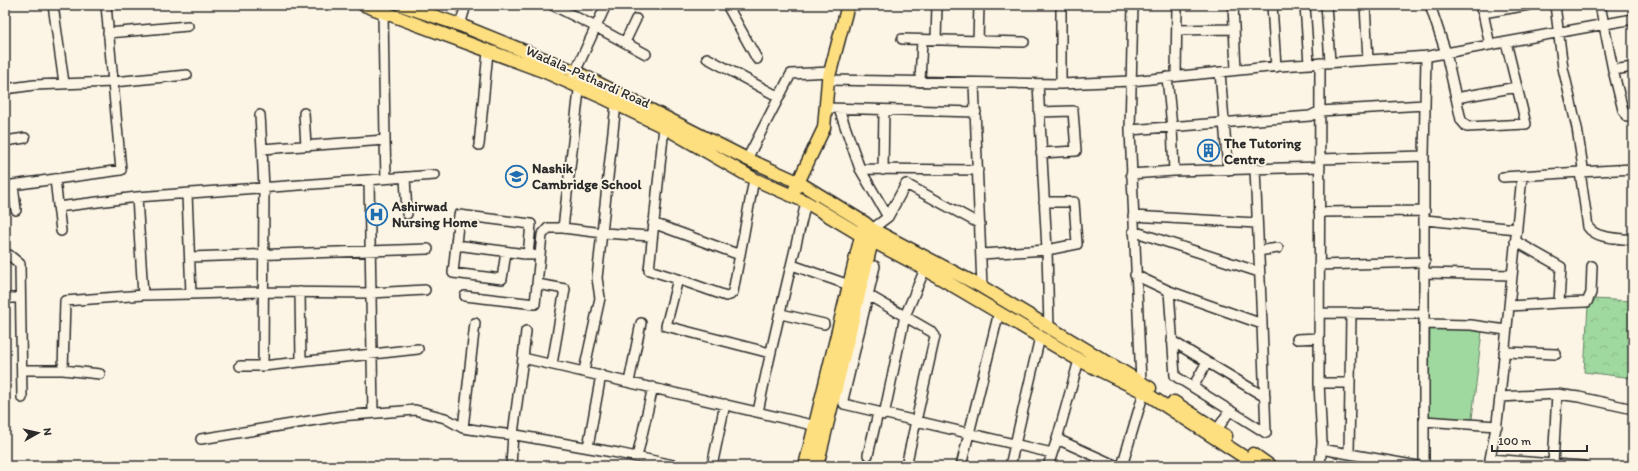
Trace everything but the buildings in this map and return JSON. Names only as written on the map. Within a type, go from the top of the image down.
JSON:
[{"type":"main road","name":"Wadala-Pathardi Road","points":[[364,5],[542,71],[574,85],[664,127],[754,179],[806,202],[867,232]]},
{"type":"main road","name":"Wadala-Pathardi Road","points":[[402,5],[460,25],[579,74],[747,159],[798,182],[867,232]]},
{"type":"main road","points":[[792,196],[815,150],[824,128],[829,76],[848,5]]},
{"type":"main road","points":[[867,232],[925,269],[1079,360],[1141,388],[1217,430],[1270,466]]},
{"type":"main road","points":[[817,466],[820,427],[849,285],[867,232]]},
{"type":"main road","points":[[867,232],[982,286],[1049,328],[1258,466]]},
{"type":"main road","points":[[805,466],[820,427],[867,232]]},
{"type":"street","points":[[54,5],[64,83]]},
{"type":"street","points":[[16,210],[9,186],[121,170],[106,5]]},
{"type":"street","points":[[460,25],[466,5]]},
{"type":"street","points":[[552,5],[596,26],[646,54]]},
{"type":"street","points":[[564,228],[574,85],[596,26],[606,5]]},
{"type":"street","points":[[727,5],[757,59]]},
{"type":"street","points":[[936,40],[937,5]]},
{"type":"street","points":[[978,41],[979,5]]},
{"type":"street","points":[[1061,5],[1061,84]]},
{"type":"street","points":[[1122,466],[1141,388],[1130,130],[1133,5]]},
{"type":"street","points":[[1174,171],[1171,77],[1177,30],[1178,5]]},
{"type":"street","points":[[1233,5],[1236,70]]},
{"type":"street","points":[[1272,5],[1276,67]]},
{"type":"street","points":[[1305,5],[1309,64]]},
{"type":"street","points":[[1326,5],[1330,62]]},
{"type":"street","points":[[1365,5],[1368,60]]},
{"type":"street","points":[[1430,5],[1446,53],[1461,120],[1467,127],[1526,124],[1506,42]]},
{"type":"street","points":[[1490,45],[1481,9],[1529,5]]},
{"type":"street","points":[[1555,5],[1563,68],[1577,128],[1583,168],[1580,172],[1588,227],[1591,232],[1598,235],[1633,240]]},
{"type":"street","points":[[1600,5],[1613,70],[1623,110],[1627,116],[1633,117]]},
{"type":"street","points":[[383,12],[386,178]]},
{"type":"street","points":[[747,159],[791,74],[920,82],[1061,84],[1131,81],[1330,62],[1426,56],[1633,19]]},
{"type":"street","points":[[625,42],[636,20]]},
{"type":"street","points":[[108,33],[188,26]]},
{"type":"street","points":[[1177,30],[1234,29]]},
{"type":"street","points":[[902,39],[1024,42]]},
{"type":"street","points":[[920,82],[922,40]]},
{"type":"street","points":[[479,145],[488,52]]},
{"type":"street","points":[[1424,466],[1424,156],[1426,56]]},
{"type":"street","points":[[707,58],[779,97]]},
{"type":"street","points":[[1320,63],[1320,466]]},
{"type":"street","points":[[1613,70],[1633,67]]},
{"type":"street","points":[[1220,72],[1228,170]]},
{"type":"street","points":[[5,89],[64,83],[112,82],[187,75]]},
{"type":"street","points":[[974,83],[982,286]]},
{"type":"street","points":[[1038,84],[1047,250],[1049,328]]},
{"type":"street","points":[[1456,98],[1517,87]]},
{"type":"street","points":[[584,371],[600,298],[597,278],[616,104]]},
{"type":"street","points":[[1130,130],[1310,116],[1320,111],[1425,106]]},
{"type":"street","points":[[826,108],[976,112]]},
{"type":"street","points":[[839,109],[860,169],[888,217]]},
{"type":"street","points":[[883,170],[884,110]]},
{"type":"street","points":[[1039,112],[1073,111],[1076,151],[1041,153]]},
{"type":"street","points":[[304,113],[306,146]]},
{"type":"street","points":[[260,115],[264,188],[263,366]]},
{"type":"street","points":[[664,127],[651,236],[649,270],[726,296],[730,295],[733,292],[754,179]]},
{"type":"street","points":[[5,141],[25,138]]},
{"type":"street","points":[[262,149],[385,140]]},
{"type":"street","points":[[1132,174],[1174,171],[1255,169],[1424,156]]},
{"type":"street","points":[[860,169],[978,170]]},
{"type":"street","points":[[1169,291],[1175,376],[1266,433],[1256,223],[1255,169]]},
{"type":"street","points":[[1503,177],[1633,169]]},
{"type":"street","points":[[867,232],[888,217],[912,170]]},
{"type":"street","points":[[58,206],[137,196],[187,194],[435,175]]},
{"type":"street","points":[[1522,176],[1497,426],[1490,459],[1584,466]]},
{"type":"street","points":[[405,177],[407,214]]},
{"type":"street","points":[[55,179],[61,231]]},
{"type":"street","points":[[369,180],[373,414]]},
{"type":"street","points":[[906,184],[980,224]]},
{"type":"street","points":[[187,194],[191,294]]},
{"type":"street","points":[[137,196],[143,295]]},
{"type":"street","points":[[758,412],[770,353],[781,314],[806,202]]},
{"type":"street","points":[[981,254],[1047,250],[1077,244],[1074,202],[1044,202]]},
{"type":"street","points":[[1319,212],[1425,215],[1516,229]]},
{"type":"street","points":[[506,252],[502,279],[454,273],[459,215],[531,224],[528,255]]},
{"type":"street","points":[[1133,216],[1256,223]]},
{"type":"street","points":[[653,223],[740,255]]},
{"type":"street","points":[[465,296],[535,304],[542,235],[548,228],[564,228],[603,233],[651,236]]},
{"type":"street","points":[[1134,232],[1259,272]]},
{"type":"street","points":[[1515,241],[1561,267],[1559,302]]},
{"type":"street","points":[[456,245],[540,256]]},
{"type":"street","points":[[1258,251],[1278,248]]},
{"type":"street","points":[[190,257],[428,249]]},
{"type":"street","points":[[5,255],[9,255],[20,264],[22,398]]},
{"type":"street","points":[[1319,265],[1425,262]]},
{"type":"street","points":[[792,265],[849,285]]},
{"type":"street","points":[[875,266],[843,403],[845,405],[881,414],[1052,453]]},
{"type":"street","points":[[1509,306],[1559,302],[1587,302],[1590,293],[1592,266]]},
{"type":"street","points":[[868,455],[881,414],[905,316],[925,269]]},
{"type":"street","points":[[1425,273],[1512,275]]},
{"type":"street","points":[[1136,275],[1169,291],[1262,324]]},
{"type":"street","points":[[678,279],[666,326],[770,353]]},
{"type":"street","points":[[537,284],[565,289],[552,364]]},
{"type":"street","points":[[63,370],[65,301],[143,295],[263,292],[371,293],[425,290]]},
{"type":"street","points":[[300,292],[301,362]]},
{"type":"street","points":[[868,295],[932,332],[935,336],[906,466]]},
{"type":"street","points":[[5,298],[20,298]]},
{"type":"street","points":[[961,466],[998,312]]},
{"type":"street","points":[[1319,313],[1351,313],[1424,319],[1506,330]]},
{"type":"street","points":[[1349,454],[1351,313]]},
{"type":"street","points":[[781,314],[824,324]]},
{"type":"street","points":[[463,428],[475,323]]},
{"type":"street","points":[[628,382],[641,323]]},
{"type":"street","points":[[511,466],[513,434],[526,331]]},
{"type":"street","points":[[1010,466],[1040,337]]},
{"type":"street","points":[[1296,339],[1319,338]]},
{"type":"street","points":[[1172,341],[1265,398]]},
{"type":"street","points":[[240,366],[263,366],[418,349]]},
{"type":"street","points":[[1504,352],[1556,354]]},
{"type":"street","points":[[523,358],[820,427]]},
{"type":"street","points":[[1048,466],[1079,360]]},
{"type":"street","points":[[1192,387],[1207,362]]},
{"type":"street","points":[[22,370],[63,370],[100,374]]},
{"type":"street","points":[[588,447],[601,375]]},
{"type":"street","points":[[1319,384],[1350,383]]},
{"type":"street","points":[[637,457],[653,387]]},
{"type":"street","points":[[1500,397],[1557,394],[1579,397],[1633,409]]},
{"type":"street","points":[[1553,464],[1557,394]]},
{"type":"street","points":[[712,466],[724,404]]},
{"type":"street","points":[[201,439],[340,416],[415,410],[445,418],[463,428],[513,434],[588,447],[678,466]]},
{"type":"street","points":[[1217,430],[1230,410]]},
{"type":"street","points":[[1424,421],[1497,426]]},
{"type":"street","points":[[1057,439],[1117,466]]},
{"type":"street","points":[[1321,449],[1402,465],[1418,466]]},
{"type":"green space","points":[[1593,299],[1633,301],[1633,378],[1584,372],[1588,305],[1592,304]]},
{"type":"green space","points":[[1430,325],[1482,331],[1472,419],[1429,418]]},
{"type":"place","name":"The Tutoring Centre","points":[[1209,151]]},
{"type":"place","name":"Nashik Cambridge School","points":[[516,176]]},
{"type":"place","name":"Ashirwad Nursing Home","points":[[376,214]]}]
